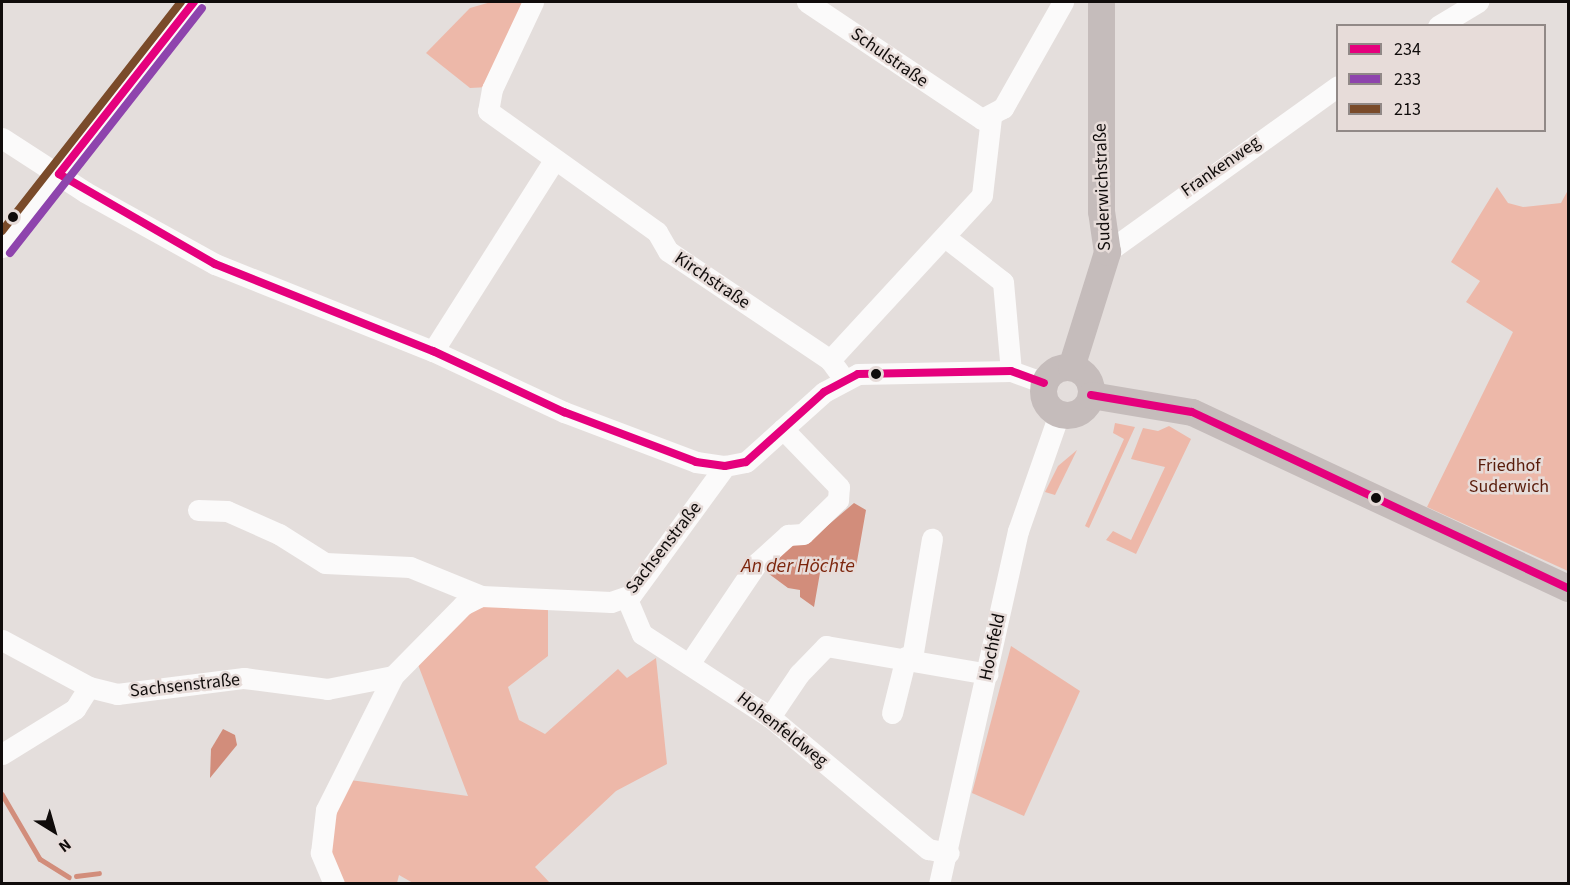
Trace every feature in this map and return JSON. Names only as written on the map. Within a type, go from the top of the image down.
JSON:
[{"type":"main road","name":"Suderwichstraße","points":[[1071,367],[1107,252],[1101,211],[1101,2]]},
{"type":"main road","points":[[1071,367],[1087,376],[1091,395],[1080,412],[1059,414],[1045,402],[1044,383],[1052,372],[1071,367]]},
{"type":"main road","points":[[1091,395],[1192,412],[1569,588]]},
{"type":"street","points":[[2,247],[194,2]]},
{"type":"street","name":"Kirchstraße","points":[[533,2],[492,89],[488,111],[657,232],[668,251],[830,360],[844,379]]},
{"type":"street","name":"Schulstraße","points":[[807,2],[981,116]]},
{"type":"street","points":[[830,360],[982,195],[981,116],[1003,108],[1063,2]]},
{"type":"street","points":[[1441,24],[1478,2]]},
{"type":"street","name":"Frankenweg","points":[[1107,252],[1336,87]]},
{"type":"street","points":[[2,138],[59,174],[215,264],[433,351],[624,437],[696,462],[725,466],[746,462],[844,379],[872,372],[1011,371],[1044,383]]},
{"type":"street","points":[[433,351],[554,160]]},
{"type":"street","points":[[945,237],[1004,282],[1011,371]]},
{"type":"street","name":"Hochfeld","points":[[939,884],[949,853],[1018,531],[1059,414]]},
{"type":"street","points":[[689,664],[757,563],[788,535],[803,534],[838,501],[839,487],[783,429]]},
{"type":"street","name":"Sachsenstraße","points":[[198,510],[227,511],[279,534],[325,563],[410,567],[481,596],[627,599],[725,466]]},
{"type":"street","points":[[892,713],[909,658],[932,539]]},
{"type":"street","points":[[334,884],[321,853],[326,810],[393,676],[463,605],[481,596]]},
{"type":"street","name":"Hohenfeldweg","points":[[627,599],[642,634],[770,717],[928,849],[949,853]]},
{"type":"street","name":"Sachsenstraße","points":[[2,640],[89,687],[117,694],[244,678],[327,689],[393,676]]},
{"type":"street","points":[[770,717],[826,646],[909,658],[988,674]]},
{"type":"street","points":[[2,754],[75,710],[89,687]]},
{"type":"green space","points":[[491,2],[522,2],[488,87],[470,88],[426,53],[470,8]]},
{"type":"green space","name":"Friedhof Suderwich","points":[[1497,187],[1508,203],[1523,207],[1561,203],[1568,190],[1568,571],[1427,507],[1513,332],[1466,302],[1480,281],[1451,262]]},
{"type":"green space","points":[[1115,423],[1135,427],[1089,528],[1085,526],[1124,439],[1113,433]]},
{"type":"green space","points":[[1169,426],[1191,439],[1136,554],[1106,540],[1113,531],[1131,540],[1165,467],[1131,459],[1143,428],[1158,431]]},
{"type":"green space","points":[[1077,450],[1055,495],[1045,492],[1058,466]]},
{"type":"green space","points":[[485,603],[548,604],[548,656],[508,687],[519,720],[545,734],[618,669],[627,678],[656,658],[667,764],[616,791],[535,867],[550,883],[413,883],[399,875],[397,883],[340,883],[326,838],[334,804],[350,780],[468,796],[417,662],[466,608]]},
{"type":"green space","points":[[1011,646],[1080,691],[1024,816],[972,793]]},
{"type":"water","name":"An der Höchte","points":[[854,503],[866,510],[856,567],[851,572],[821,567],[814,607],[800,597],[800,590],[788,588],[761,568],[792,539],[807,543]]},
{"type":"water","points":[[223,729],[235,735],[237,745],[210,778],[211,749]]},
{"type":"waterway","points":[[2,794],[40,859],[69,877]]},
{"type":"waterway","points":[[76,876],[99,873]]},
{"type":"transit line","name":"213","points":[[2,231],[181,2]]},
{"type":"transit line","name":"234","points":[[59,174],[194,2]]},
{"type":"transit line","name":"233","points":[[10,253],[202,8]]},
{"type":"transit line","name":"234","points":[[59,174],[215,264],[433,351],[564,412],[696,462],[725,466],[746,462],[824,392],[858,374],[1011,371],[1044,383]]},
{"type":"transit line","name":"234","points":[[1091,395],[1192,412],[1568,588]]}]
